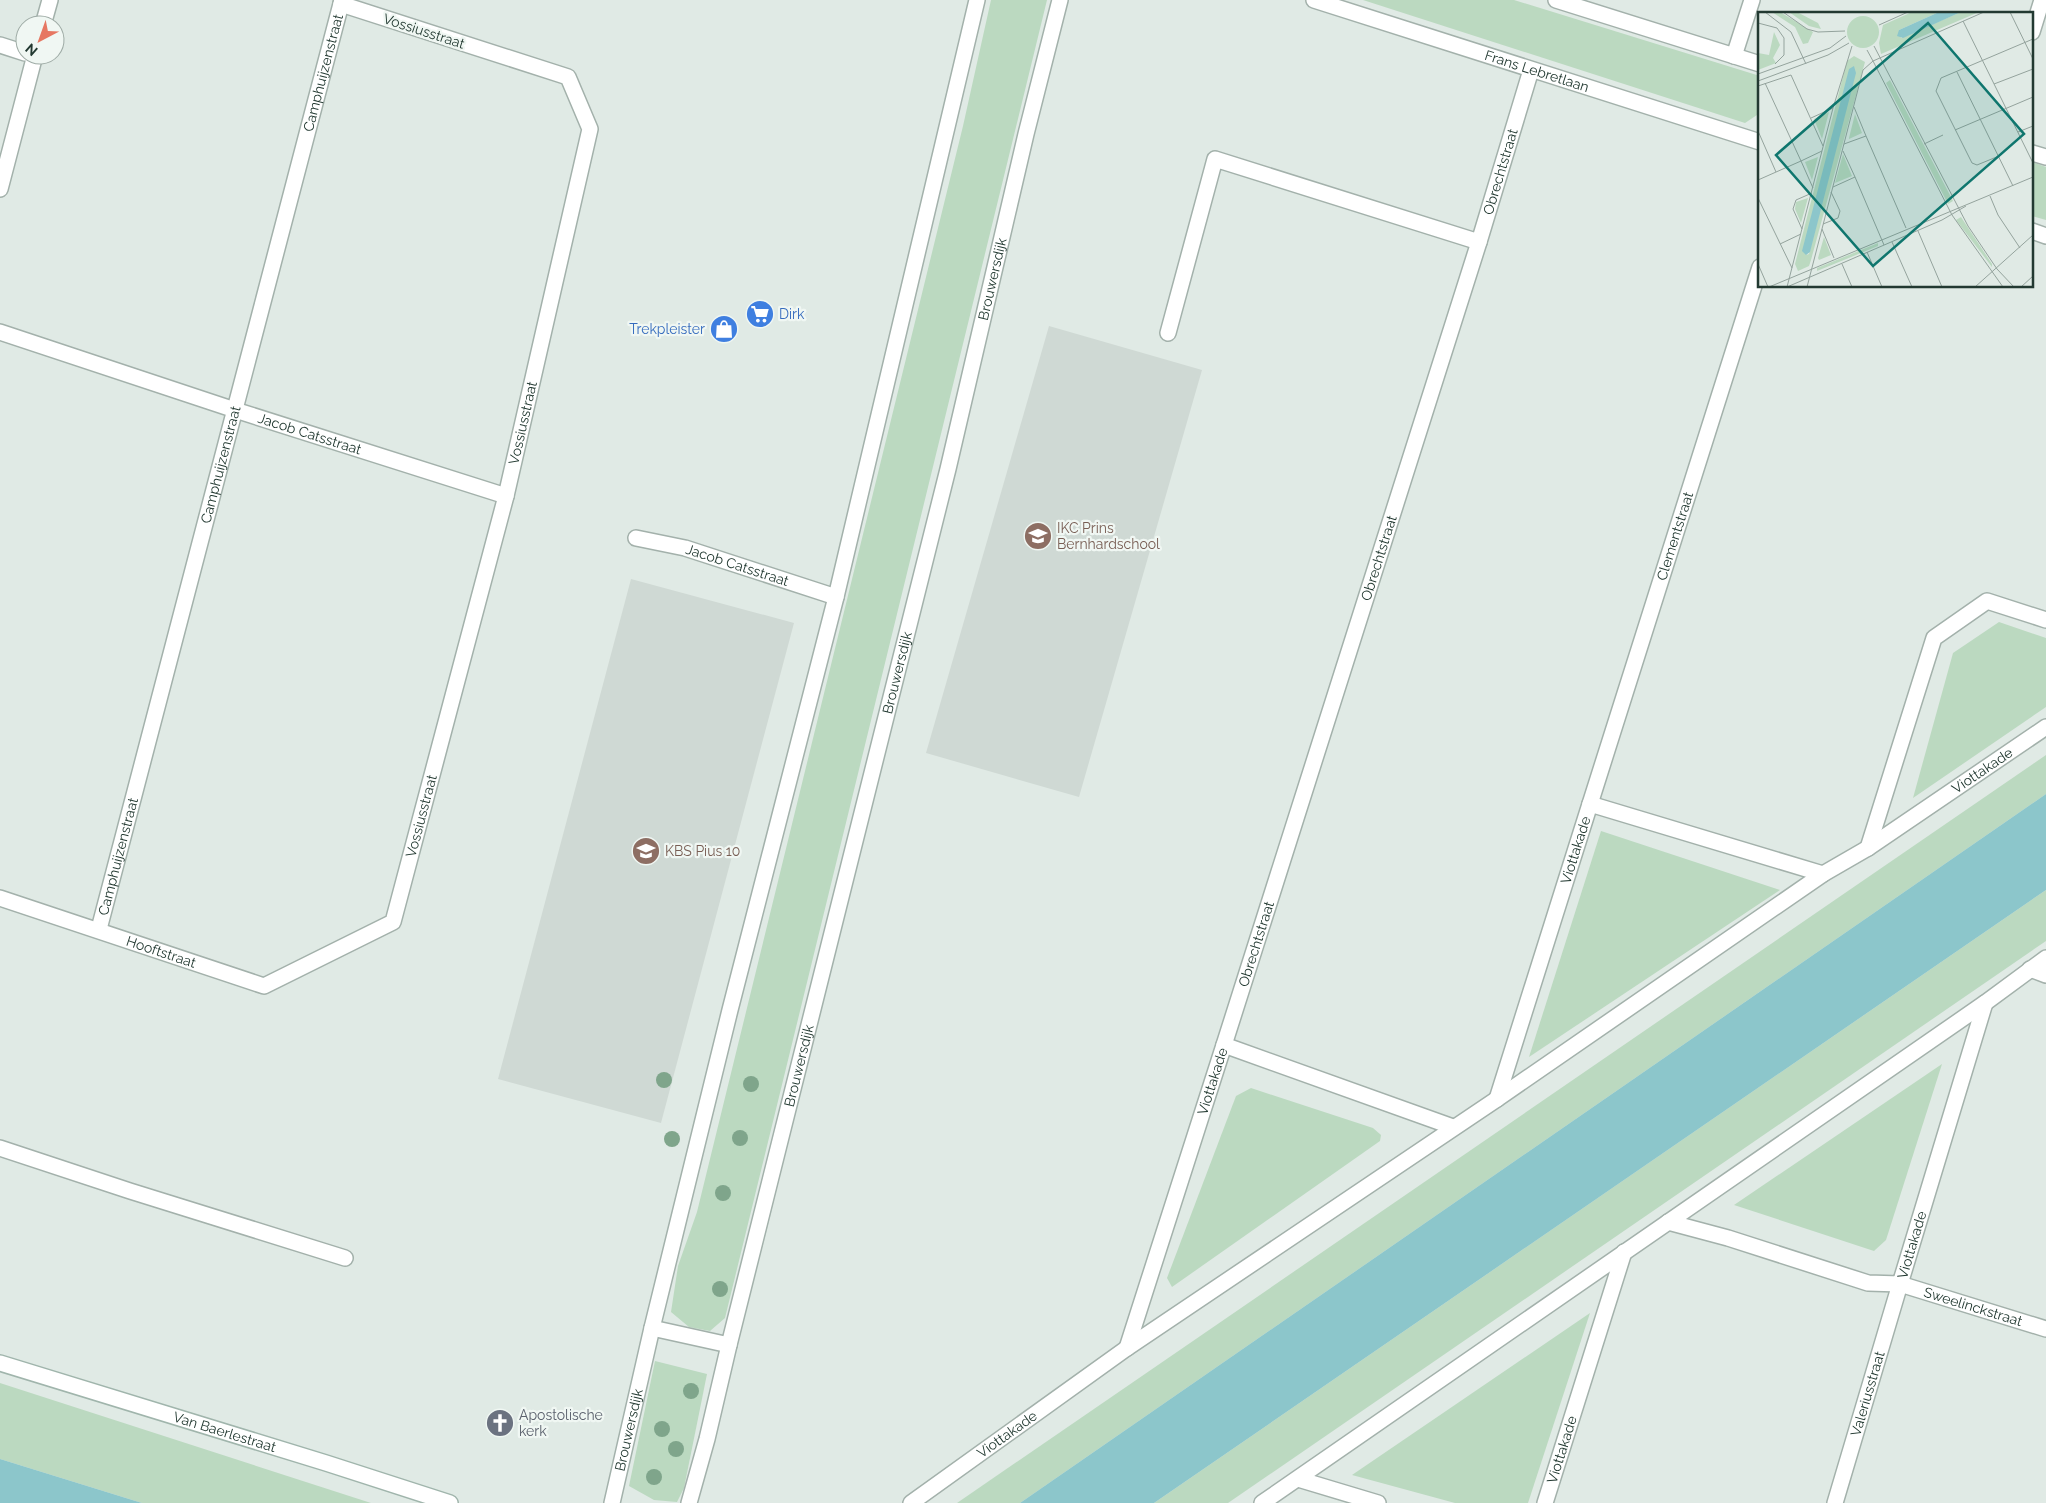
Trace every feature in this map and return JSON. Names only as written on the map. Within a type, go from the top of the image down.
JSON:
[{"type":"street","points":[[46,15],[50,0]]},
{"type":"street","name":"Brouwersdijk","points":[[612,1503],[652,1328],[730,1010],[836,597],[977,0]]},
{"type":"street","name":"Brouwersdijk","points":[[689,1503],[707,1439],[948,469],[1026,134],[1060,0]]},
{"type":"street","name":"Frans Lebretlaan","points":[[1314,0],[1758,141]]},
{"type":"street","points":[[1556,0],[1758,63]]},
{"type":"street","points":[[1734,56],[1752,0]]},
{"type":"street","points":[[2034,26],[2042,0]]},
{"type":"street","name":"Camphuijzenstraat","points":[[99,929],[341,2]]},
{"type":"street","name":"Vossiusstraat","points":[[319,958],[393,922],[506,496],[590,129],[568,77],[341,2]]},
{"type":"street","points":[[0,45],[15,50]]},
{"type":"street","points":[[0,189],[30,65]]},
{"type":"street","name":"Obrechtstraat","points":[[1224,1045],[1479,242],[1531,70]]},
{"type":"street","points":[[1168,332],[1215,159],[1479,242]]},
{"type":"street","points":[[2034,232],[2046,236]]},
{"type":"street","name":"Clementstraat","points":[[1590,804],[1758,273]]},
{"type":"street","name":"Jacob Catsstraat","points":[[0,332],[235,410],[506,496]]},
{"type":"street","name":"Jacob Catsstraat","points":[[636,538],[685,548],[836,597]]},
{"type":"street","points":[[1868,848],[1934,638],[1987,602],[2046,620]]},
{"type":"street","name":"Viottakade","points":[[910,1503],[1127,1348],[1453,1127],[1498,1099],[1823,874],[1868,848],[2046,727]]},
{"type":"street","name":"Viottakade","points":[[1498,1099],[1590,804],[1823,874]]},
{"type":"street","name":"Hooftstraat","points":[[0,898],[99,929],[264,986],[319,958]]},
{"type":"street","points":[[1262,1503],[1985,1003],[2046,958]]},
{"type":"street","points":[[2030,969],[2046,975]]},
{"type":"street","name":"Viottakade","points":[[1668,1222],[1728,1238],[1868,1283],[1900,1284],[1985,1003]]},
{"type":"street","name":"Viottakade","points":[[1127,1348],[1224,1045],[1453,1127]]},
{"type":"street","points":[[0,1148],[345,1258]]},
{"type":"street","name":"Viottakade","points":[[1545,1503],[1624,1252]]},
{"type":"street","name":"Sweelinckstraat","points":[[1900,1284],[2046,1329]]},
{"type":"street","name":"Valeriusstraat","points":[[1835,1503],[1900,1284]]},
{"type":"street","points":[[652,1328],[729,1345]]},
{"type":"street","name":"Van Baerlestraat","points":[[0,1362],[326,1462],[450,1503]]},
{"type":"street","points":[[1298,1479],[1378,1503]]},
{"type":"shaded area","points":[[1049,326],[1202,370],[1079,797],[926,753]]},
{"type":"shaded area","name":"KBS Pius 10","points":[[631,579],[794,623],[661,1123],[498,1079]]},
{"type":"green space","points":[[991,0],[1047,0],[725,1318],[710,1331],[689,1327],[671,1312],[678,1266],[697,1212],[963,126]]},
{"type":"green space","points":[[1363,0],[1514,0],[1758,75],[1758,114],[1745,123]]},
{"type":"green space","points":[[2034,163],[2046,167],[2046,220],[2034,217]]},
{"type":"green space","points":[[1999,622],[2046,638],[2046,707],[1913,798],[1953,653]]},
{"type":"green space","points":[[2046,755],[2046,794],[1020,1503],[957,1503]]},
{"type":"green space","points":[[1601,831],[1780,890],[1529,1057]]},
{"type":"green space","points":[[2046,890],[2046,941],[1228,1503],[1154,1503]]},
{"type":"green space","points":[[1942,1064],[1886,1240],[1874,1251],[1734,1205]]},
{"type":"green space","points":[[1251,1088],[1373,1128],[1381,1135],[1380,1141],[1172,1287],[1167,1278],[1236,1096]]},
{"type":"green space","points":[[1590,1313],[1528,1503],[1455,1503],[1352,1475]]},
{"type":"green space","points":[[655,1361],[707,1374],[684,1488],[677,1502],[654,1500],[629,1486]]},
{"type":"green space","points":[[0,1383],[371,1503],[142,1503],[0,1459]]},
{"type":"water","points":[[2046,794],[2046,890],[1154,1503],[1020,1503]]},
{"type":"water","points":[[0,1459],[142,1503],[0,1503]]},
{"type":"place","name":"Dirk","points":[[760,314]]},
{"type":"place","name":"Trekpleister","points":[[724,329]]},
{"type":"place","name":"IKC Prins Bernhardschool","points":[[1038,536]]},
{"type":"place","name":"KBS Pius 10","points":[[646,851]]},
{"type":"place","name":"Apostolische kerk","points":[[500,1423]]}]
